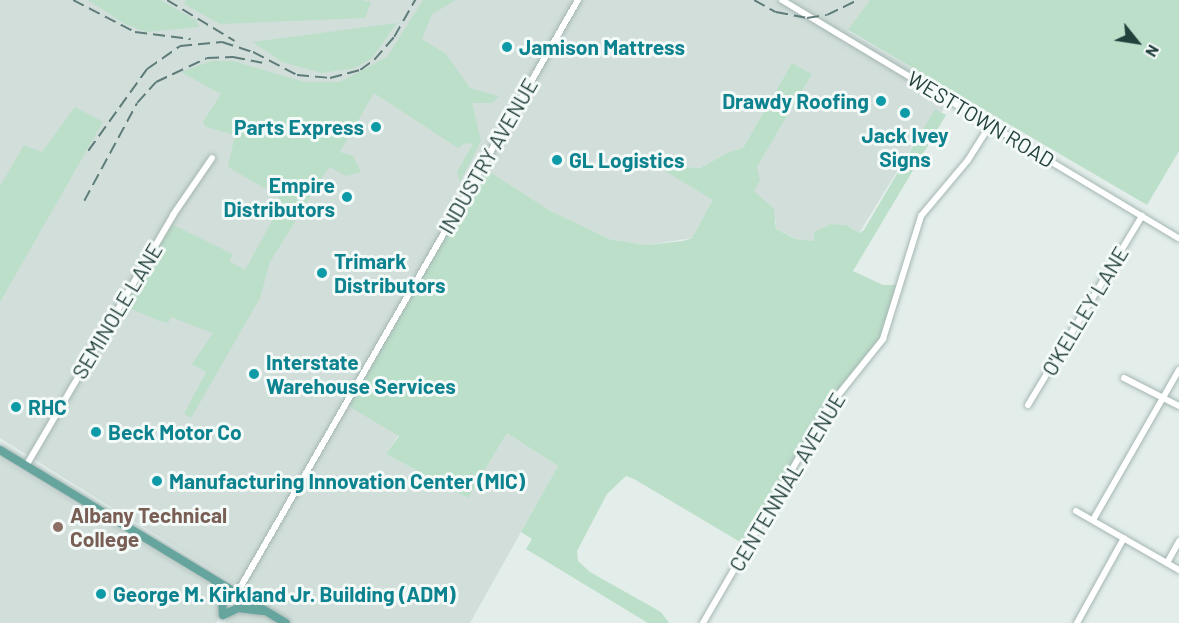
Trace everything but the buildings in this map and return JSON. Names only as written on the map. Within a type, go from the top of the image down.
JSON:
[{"type":"main road","points":[[0,450],[286,623]]},
{"type":"main road","points":[[213,579],[222,597],[223,615],[238,608],[267,612]]},
{"type":"street","name":"INDUSTRY AVENUE","points":[[237,593],[578,0]]},
{"type":"street","name":"WESTTOWN ROAD","points":[[782,0],[1179,239]]},
{"type":"street","name":"CENTENNIAL AVENUE","points":[[703,623],[827,409],[883,339],[921,216],[968,160],[990,125]]},
{"type":"street","name":"SEMINOLE LANE","points":[[26,466],[173,215],[212,159]]},
{"type":"street","name":"O'KELLEY LANE","points":[[1028,405],[1142,216]]},
{"type":"street","points":[[1093,520],[1179,370]]},
{"type":"street","points":[[1124,378],[1162,400],[1179,406]]},
{"type":"street","points":[[1076,511],[1179,570]]},
{"type":"street","points":[[1077,623],[1124,538]]},
{"type":"street","points":[[1167,563],[1179,541]]},
{"type":"shaded area","points":[[0,0],[870,0],[848,31],[954,92],[941,113],[935,110],[859,233],[846,225],[831,224],[814,232],[814,241],[797,239],[776,229],[776,220],[754,191],[757,167],[812,74],[792,63],[743,148],[729,152],[700,168],[669,166],[664,170],[714,200],[692,238],[646,245],[609,239],[547,209],[386,454],[468,498],[507,433],[558,466],[470,623],[225,623],[245,590],[0,438]]},
{"type":"shaded area","name":"Albany Technical College","points":[[0,458],[231,597],[216,623],[0,623]]},
{"type":"green space","points":[[88,0],[160,0],[197,21],[199,27],[146,32],[125,24]]},
{"type":"green space","points":[[186,0],[361,0],[371,2],[365,18],[220,24],[184,4]]},
{"type":"green space","points":[[423,0],[456,0],[432,14],[422,39],[446,54],[470,88],[499,96],[492,103],[472,103],[481,141],[460,182],[457,172],[473,144],[465,143],[458,148],[374,93],[340,152],[353,156],[361,172],[346,176],[330,167],[327,170],[270,262],[260,298],[191,418],[184,414],[206,372],[192,364],[213,333],[171,317],[168,323],[159,321],[121,304],[169,223],[233,254],[229,261],[245,270],[282,203],[278,196],[228,167],[235,135],[206,127],[203,122],[221,94],[181,72],[212,61],[233,61],[305,82],[340,82],[387,57]]},
{"type":"green space","points":[[870,0],[1179,0],[1179,151],[1147,205],[848,30]]},
{"type":"green space","points":[[397,23],[372,58],[355,68],[322,73],[282,62],[253,42]]},
{"type":"green space","points":[[792,63],[812,74],[757,167],[760,180],[754,191],[774,209],[776,229],[796,239],[814,241],[814,232],[831,224],[846,225],[859,233],[864,230],[935,109],[946,115],[853,271],[883,285],[900,285],[887,330],[844,385],[747,546],[626,476],[607,494],[577,551],[578,561],[590,572],[661,612],[669,623],[648,623],[526,549],[532,539],[521,532],[558,466],[507,433],[468,498],[386,454],[399,436],[345,404],[482,167],[547,209],[609,239],[646,245],[692,238],[713,200],[663,170],[669,166],[700,168],[729,152],[743,148]]},
{"type":"green space","points":[[75,107],[103,122],[0,302],[0,186],[24,145],[42,152]]},
{"type":"railway","points":[[73,0],[135,32],[191,39]]},
{"type":"railway","points":[[167,0],[235,41]]},
{"type":"railway","points":[[88,151],[147,69],[180,46],[222,42],[253,52],[297,75],[330,78],[360,70],[374,60],[394,37],[415,0]]},
{"type":"railway","points":[[754,0],[776,12],[807,18],[827,15],[858,0]]},
{"type":"railway","points":[[84,201],[137,103],[156,82],[207,58],[233,57],[263,63]]},
{"type":"place","name":"Jamison Mattress","points":[[507,47]]},
{"type":"place","name":"Drawdy Roofing","points":[[881,101]]},
{"type":"place","name":"Jack Ivey Signs","points":[[905,113]]},
{"type":"place","name":"Parts Express","points":[[376,127]]},
{"type":"place","name":"GL Logistics","points":[[557,160]]},
{"type":"place","name":"Empire Distributors","points":[[347,197]]},
{"type":"place","name":"Trimark Distributors","points":[[322,273]]},
{"type":"place","name":"Interstate Warehouse Services","points":[[254,374]]},
{"type":"place","name":"RHC","points":[[16,407]]},
{"type":"place","name":"Beck Motor Co","points":[[96,432]]},
{"type":"place","name":"Manufacturing Innovation Center (MIC)","points":[[157,481]]},
{"type":"place","name":"Albany Technical College","points":[[58,527]]},
{"type":"place","name":"George M. Kirkland Jr. Building (ADM)","points":[[101,594]]}]
